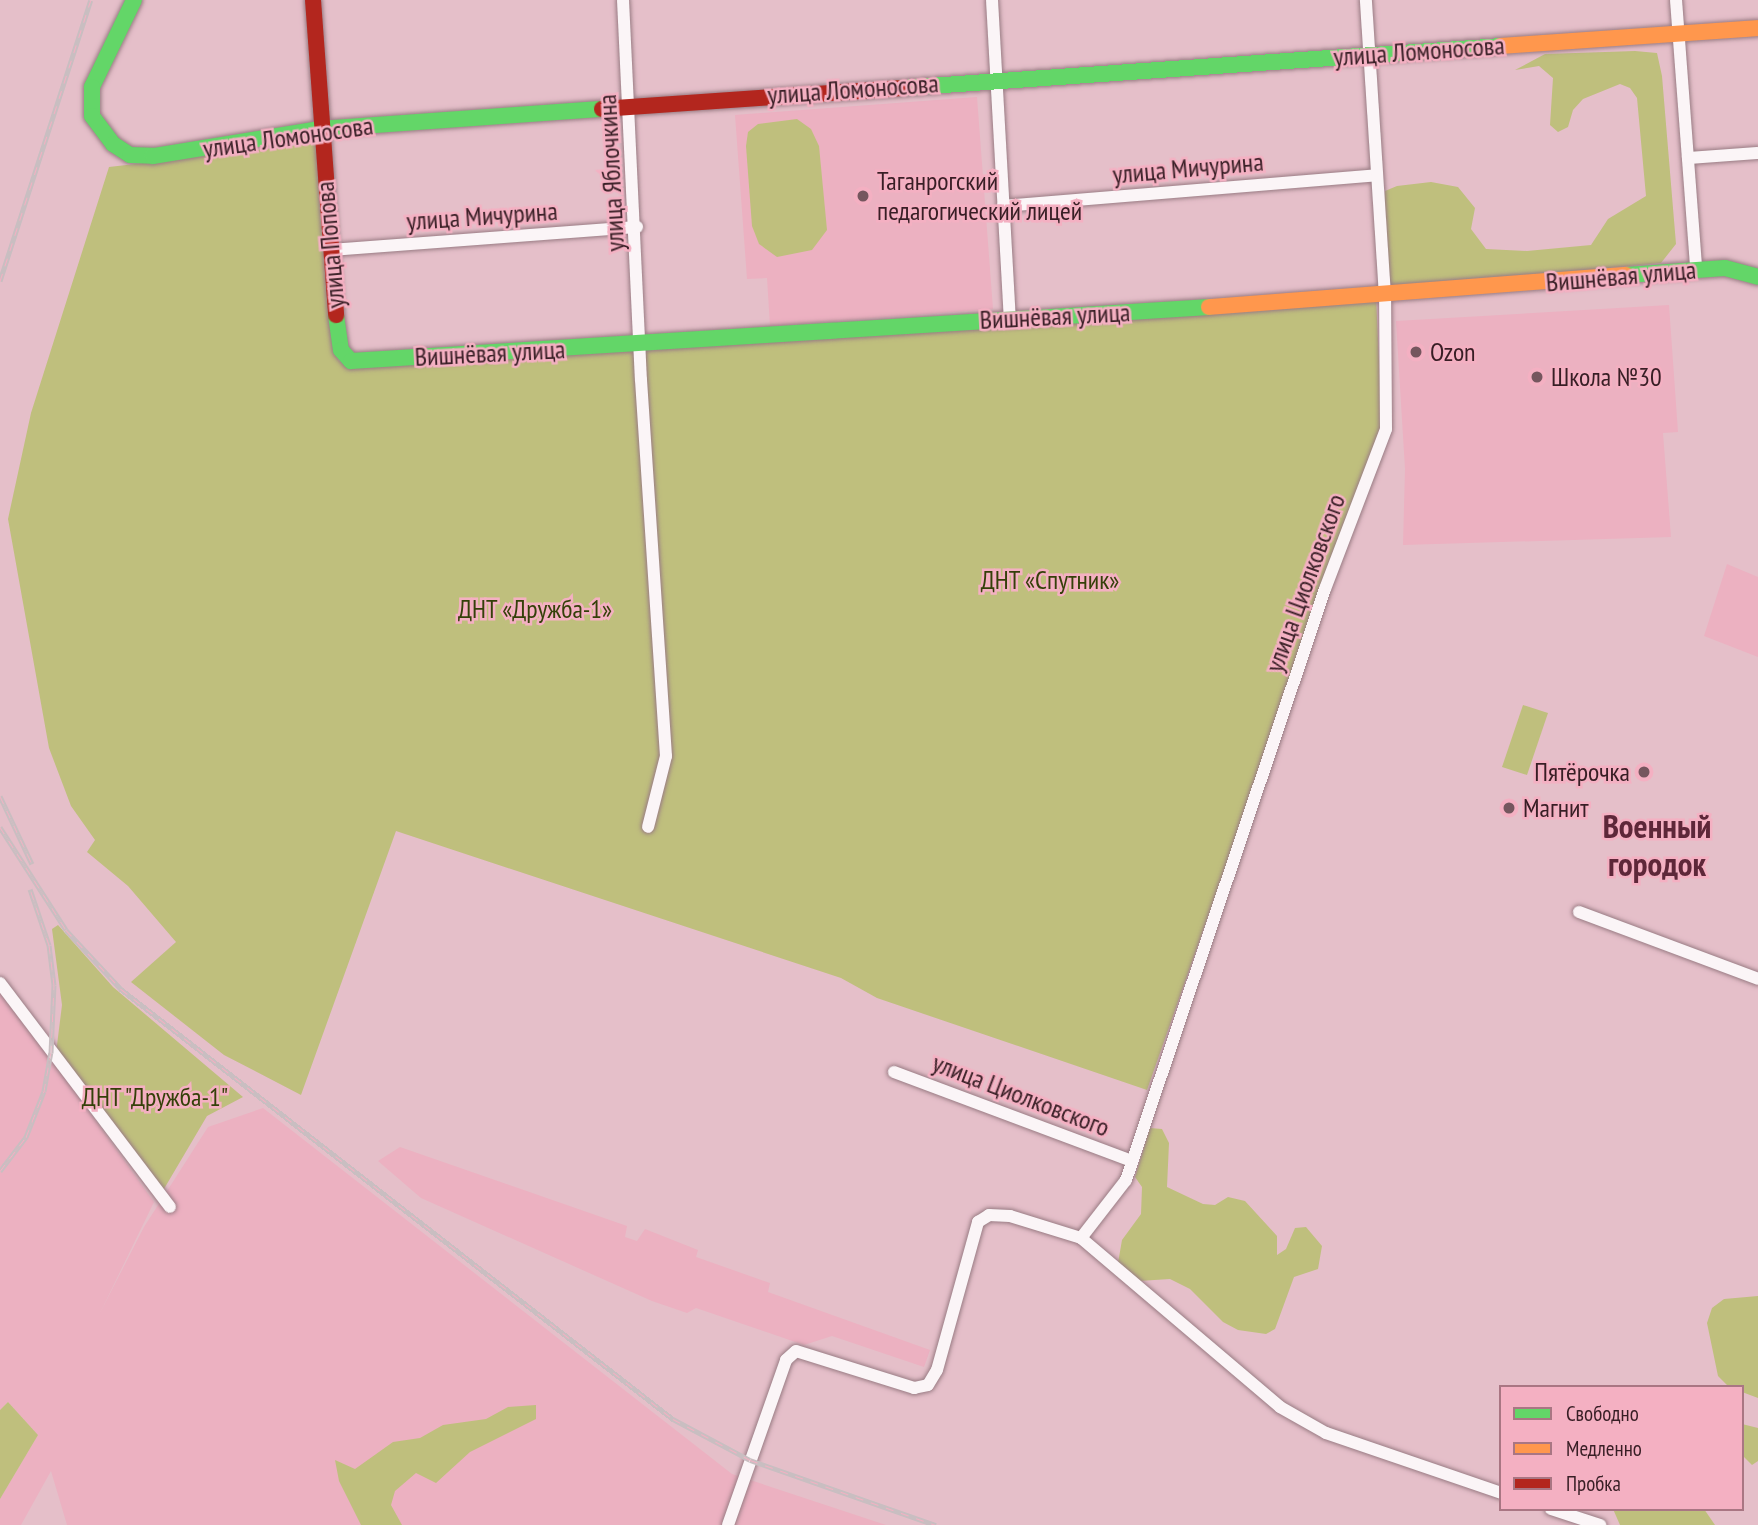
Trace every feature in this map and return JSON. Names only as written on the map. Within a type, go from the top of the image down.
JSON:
[{"type":"street","name":"улица Ломоносова","points":[[134,0],[92,87],[92,116],[113,144],[130,155],[153,156],[320,129],[997,79],[1758,28]]},
{"type":"street","name":"улица Попова","points":[[313,0],[330,250],[341,350],[351,361]]},
{"type":"street","name":"улица Яблочкина","points":[[624,0],[632,105],[640,344],[666,756],[648,827]]},
{"type":"street","points":[[992,0],[1010,319]]},
{"type":"street","name":"улица Циолковского","points":[[1081,1238],[1126,1180],[1321,602],[1386,429],[1385,296],[1366,0]]},
{"type":"street","points":[[1675,0],[1696,269]]},
{"type":"street","points":[[1688,158],[1758,153]]},
{"type":"street","name":"улица Мичурина","points":[[1003,206],[1377,175]]},
{"type":"street","name":"улица Мичурина","points":[[330,250],[637,228]]},
{"type":"street","name":"Вишнёвая улица","points":[[351,361],[1385,296],[1696,269],[1725,268],[1758,277]]},
{"type":"street","points":[[1578,912],[1758,979]]},
{"type":"street","points":[[0,983],[170,1207]]},
{"type":"street","name":"улица Циолковского","points":[[894,1072],[1132,1161]]},
{"type":"street","points":[[728,1525],[786,1360],[796,1351],[914,1388],[928,1385],[937,1370],[978,1222],[989,1215],[1010,1216],[1081,1238],[1280,1407],[1326,1433],[1499,1492]]},
{"type":"street","points":[[1557,1511],[1600,1525]]},
{"type":"shaded area","name":"Таганрогский педагогический лицей","points":[[977,97],[993,309],[770,326],[767,278],[747,279],[735,115]]},
{"type":"shaded area","name":"Школа №30","points":[[1669,305],[1678,432],[1663,433],[1671,537],[1403,545],[1405,469],[1396,321]]},
{"type":"shaded area","points":[[1727,564],[1758,577],[1758,657],[1704,636]]},
{"type":"shaded area","points":[[0,988],[154,1202],[100,1313],[144,1227],[208,1127],[263,1108],[732,1474],[886,1525],[67,1525],[51,1471],[21,1525],[0,1525],[0,1499],[38,1435],[8,1402],[0,1410]]},
{"type":"shaded area","points":[[400,1147],[627,1226],[625,1237],[637,1241],[645,1229],[698,1250],[696,1257],[770,1283],[768,1292],[930,1350],[924,1367],[832,1336],[804,1345],[696,1308],[687,1313],[652,1301],[421,1198],[378,1161]]},
{"type":"green space","points":[[1635,51],[1657,53],[1662,76],[1676,244],[1661,263],[1395,288],[1384,277],[1380,221],[1385,191],[1397,186],[1431,182],[1458,187],[1475,208],[1471,229],[1486,249],[1527,251],[1591,245],[1608,219],[1646,196],[1637,98],[1630,88],[1620,84],[1583,99],[1573,110],[1568,127],[1558,132],[1550,125],[1553,78],[1539,66],[1515,70],[1545,54]]},
{"type":"green space","points":[[797,119],[811,129],[819,146],[827,230],[812,250],[777,257],[759,244],[752,226],[746,146],[748,132],[758,124]]},
{"type":"green space","points":[[316,143],[333,348],[339,361],[357,367],[1376,297],[1382,422],[1147,1090],[877,998],[841,978],[396,831],[301,1095],[224,1055],[131,982],[176,942],[128,886],[87,852],[95,840],[71,806],[49,748],[8,519],[31,413],[109,167]]},
{"type":"green space","points":[[1523,705],[1548,713],[1527,775],[1502,767]]},
{"type":"green space","name":"ДНТ \"Дружба-1\"","points":[[58,925],[113,987],[243,1097],[207,1116],[161,1194],[56,1053],[62,1005],[52,929]]},
{"type":"green space","points":[[1150,1128],[1162,1129],[1169,1143],[1167,1187],[1203,1204],[1215,1205],[1228,1197],[1245,1201],[1277,1236],[1277,1255],[1286,1249],[1295,1228],[1306,1227],[1322,1246],[1318,1269],[1294,1277],[1275,1329],[1266,1334],[1238,1330],[1223,1322],[1190,1289],[1170,1279],[1139,1281],[1118,1263],[1122,1240],[1141,1214],[1142,1187],[1135,1177]]},
{"type":"green space","points":[[1758,1296],[1758,1398],[1744,1393],[1744,1385],[1727,1385],[1718,1376],[1707,1323],[1712,1308],[1724,1299]]},
{"type":"green space","points":[[8,1402],[38,1435],[0,1499],[0,1410]]},
{"type":"green space","points":[[536,1405],[536,1419],[470,1452],[436,1483],[416,1473],[395,1491],[391,1505],[402,1525],[361,1525],[339,1481],[335,1460],[355,1469],[393,1442],[420,1438],[443,1425],[486,1419],[508,1407]]},
{"type":"green space","points":[[1744,1424],[1758,1428],[1758,1461],[1752,1465],[1744,1457]]},
{"type":"green space","points":[[1614,1511],[1705,1511],[1715,1525],[1620,1525]]},
{"type":"railway","points":[[0,281],[91,0]]},
{"type":"railway","points":[[0,796],[32,864]]},
{"type":"railway","points":[[0,827],[66,930],[121,989],[673,1419],[750,1460],[936,1525]]},
{"type":"railway","points":[[0,1171],[26,1137],[44,1091],[51,1053],[54,985],[49,945],[30,889]]},
{"type":"traffic: fast","points":[[134,0],[92,87],[92,116],[113,144],[130,155],[153,156],[320,129],[602,109]]},
{"type":"traffic: fast","points":[[901,88],[1501,46]]},
{"type":"traffic: fast","points":[[1626,275],[1725,268],[1758,277]]},
{"type":"traffic: fast","points":[[336,315],[341,350],[351,361],[1209,307]]},
{"type":"traffic: slow","points":[[1501,46],[1758,28]]},
{"type":"traffic: slow","points":[[1209,307],[1626,275]]},
{"type":"traffic: jam","points":[[313,0],[336,315]]},
{"type":"traffic: jam","points":[[602,109],[901,88]]},
{"type":"place","name":"Таганрогский педагогический лицей","points":[[863,196]]},
{"type":"place","name":"Ozon","points":[[1416,352]]},
{"type":"place","name":"Школа №30","points":[[1537,377]]},
{"type":"place","name":"Пятёрочка","points":[[1644,772]]},
{"type":"place","name":"Магнит","points":[[1509,808]]},
{"type":"district","name":"Военный городок","points":[[1657,845]]},
{"type":"park label","name":"ДНТ «Спутник»","points":[[1050,580]]},
{"type":"park label","name":"ДНТ «Дружба-1»","points":[[535,609]]}]
